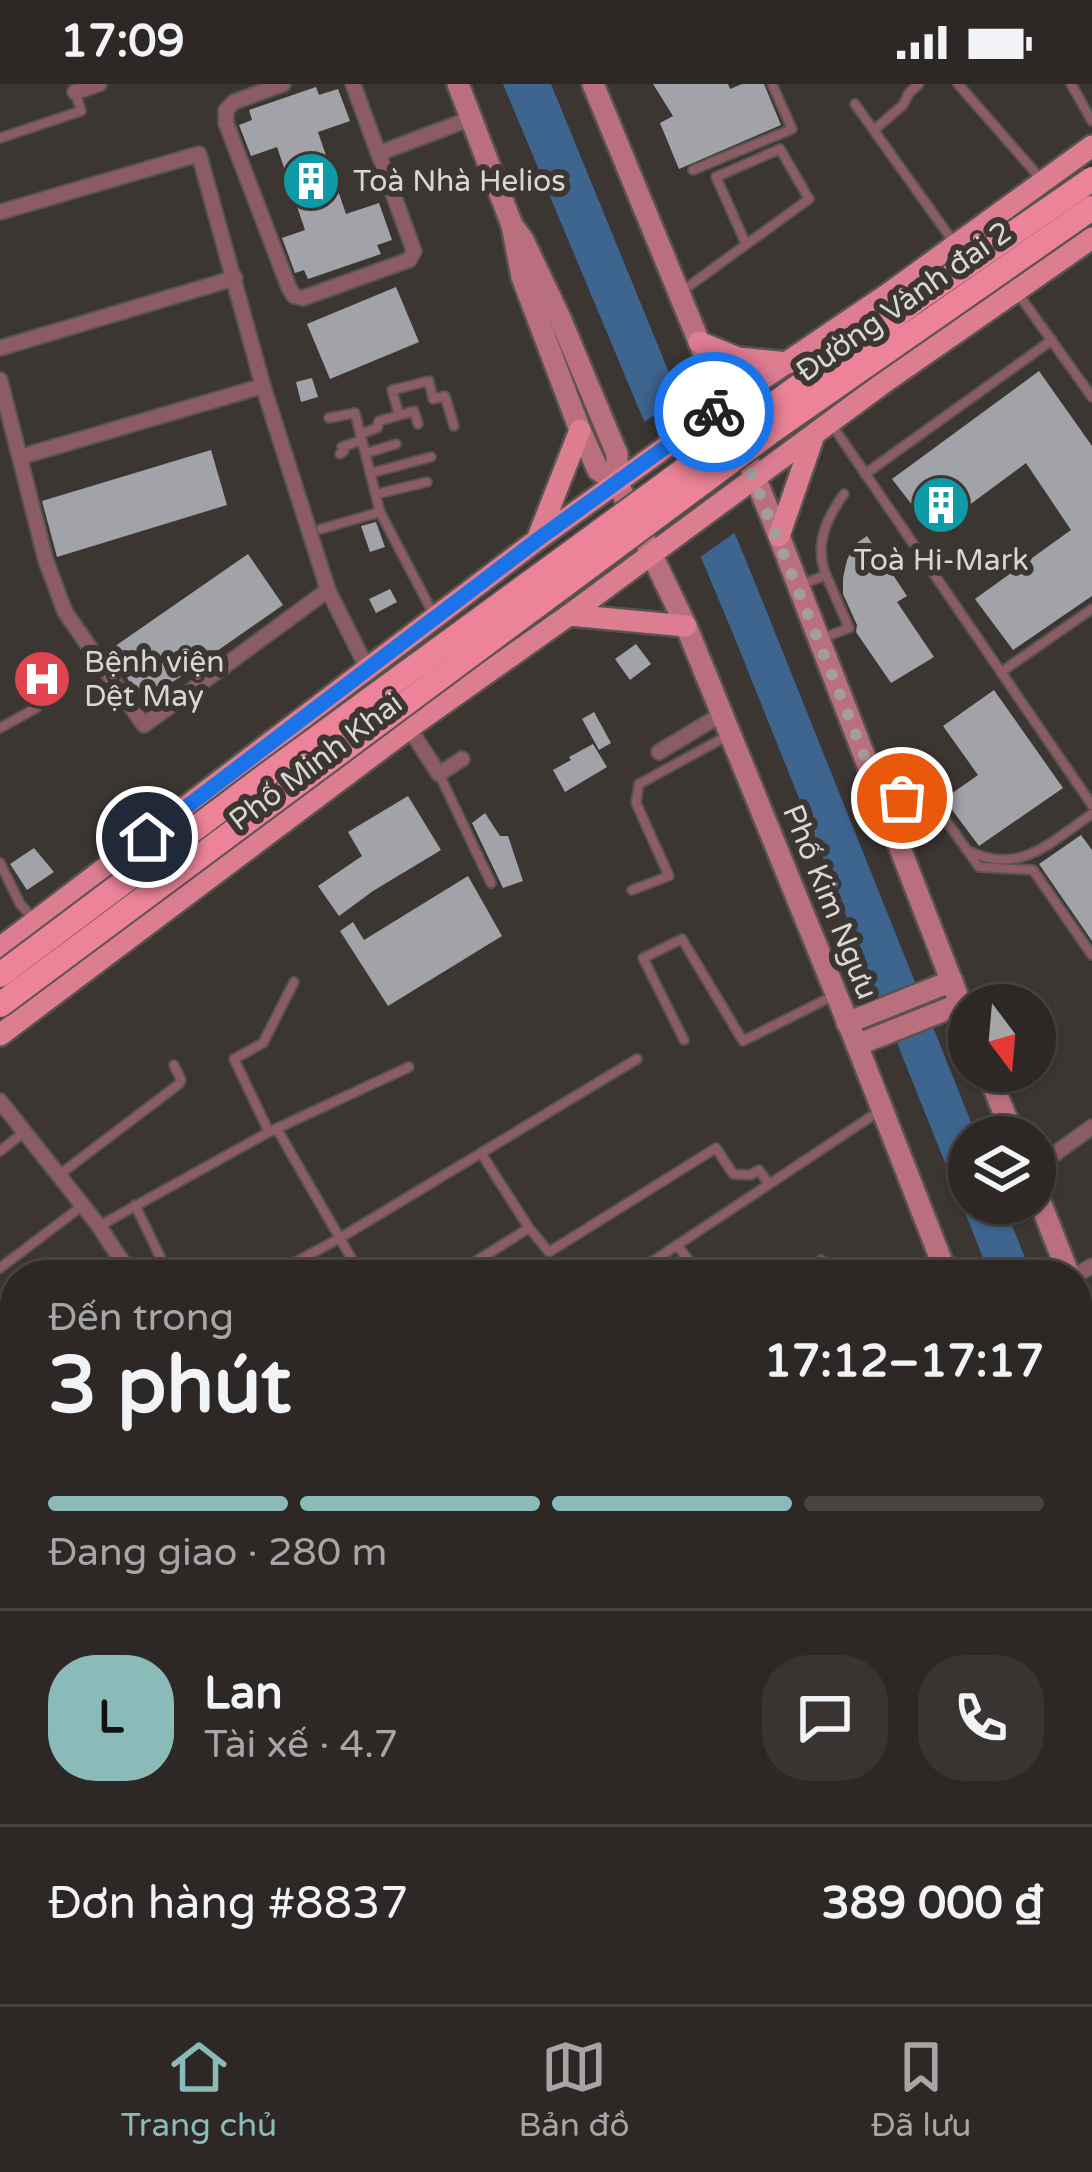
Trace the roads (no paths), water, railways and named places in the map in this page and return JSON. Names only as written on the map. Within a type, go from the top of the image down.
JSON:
[{"type":"highway","name":"Đường Vành đai 2","points":[[0,975],[914,302],[1092,179]]},
{"type":"highway","name":"Đường Vành đai 2","points":[[0,1005],[769,433],[1092,208]]},
{"type":"main road","points":[[458,84],[512,225],[522,277],[580,430],[598,470],[617,482]]},
{"type":"main road","points":[[593,84],[699,342],[715,412],[745,485],[779,536],[953,984]]},
{"type":"main road","points":[[715,412],[1092,146]]},
{"type":"main road","points":[[512,225],[560,318],[601,416],[616,454],[617,482]]},
{"type":"main road","points":[[745,485],[1092,238]]},
{"type":"main road","points":[[699,342],[738,358],[788,363]]},
{"type":"main road","name":"Phố Minh Khai","points":[[0,948],[537,540],[715,412]]},
{"type":"main road","points":[[779,536],[822,428]]},
{"type":"main road","points":[[537,540],[580,430]]},
{"type":"main road","name":"Phố Kim Ngưu","points":[[617,482],[661,548],[686,626],[941,1260]]},
{"type":"main road","name":"Phố Minh Khai","points":[[0,1035],[745,485]]},
{"type":"main road","points":[[569,616],[686,626]]},
{"type":"main road","points":[[848,1023],[952,981]]},
{"type":"main road","points":[[857,1045],[948,1009]]},
{"type":"main road","points":[[1050,1224],[1066,1260]]},
{"type":"street","points":[[79,88],[98,84]]},
{"type":"street","points":[[283,84],[234,102],[226,110],[226,123],[294,296],[303,298],[412,257],[414,251],[353,84]]},
{"type":"street","points":[[380,153],[472,118]]},
{"type":"street","points":[[0,212],[199,154],[263,386],[328,590],[368,670]]},
{"type":"street","points":[[0,348],[235,278]]},
{"type":"street","points":[[0,380],[46,561],[64,612],[144,725],[328,590]]},
{"type":"street","points":[[20,457],[263,386]]},
{"type":"street","points":[[659,752],[726,724]]},
{"type":"street","points":[[410,728],[439,774],[462,759]]},
{"type":"street","points":[[0,1101],[121,1260]]},
{"type":"street","points":[[1056,1153],[1092,1127]]},
{"type":"lane","points":[[693,170],[792,129],[772,84]]},
{"type":"lane","points":[[874,130],[919,84]]},
{"type":"lane","points":[[958,84],[1042,180]]},
{"type":"lane","points":[[1071,84],[1092,121]]},
{"type":"lane","points":[[0,138],[81,111],[79,88]]},
{"type":"lane","points":[[855,104],[955,244]]},
{"type":"lane","points":[[679,293],[809,199],[780,149],[716,177],[746,244]]},
{"type":"lane","points":[[1016,290],[1092,397]]},
{"type":"lane","points":[[865,474],[1052,340]]},
{"type":"lane","points":[[399,415],[392,389],[429,381],[433,399],[446,396],[454,426]]},
{"type":"lane","points":[[340,454],[342,447],[377,428],[379,421],[414,411],[418,424]]},
{"type":"lane","points":[[329,418],[355,413],[380,512],[436,619]]},
{"type":"lane","points":[[822,428],[865,474],[1092,810],[1024,857],[986,860],[966,850]]},
{"type":"lane","points":[[366,453],[396,444]]},
{"type":"lane","points":[[371,473],[431,457]]},
{"type":"lane","points":[[377,494],[427,482]]},
{"type":"lane","points":[[819,640],[849,628],[820,557],[827,523],[844,494]]},
{"type":"lane","points":[[321,529],[380,512]]},
{"type":"lane","points":[[798,586],[826,575]]},
{"type":"lane","points":[[1001,672],[1092,609]]},
{"type":"lane","points":[[0,728],[36,708]]},
{"type":"lane","points":[[632,890],[669,876],[636,803],[639,784],[726,724]]},
{"type":"lane","points":[[439,774],[491,883]]},
{"type":"lane","points":[[884,805],[925,791],[981,868],[1033,870]]},
{"type":"lane","points":[[1024,857],[1092,955]]},
{"type":"lane","points":[[0,863],[20,904],[36,921]]},
{"type":"lane","points":[[684,1040],[643,958],[682,939],[743,1041],[835,995]]},
{"type":"lane","points":[[294,982],[263,1043],[234,1059],[352,1260]]},
{"type":"lane","points":[[300,1260],[637,1059]]},
{"type":"lane","points":[[59,1175],[179,1084],[174,1065]]},
{"type":"lane","points":[[99,1226],[273,1130],[409,1067]]},
{"type":"lane","points":[[654,1260],[882,1109]]},
{"type":"lane","points":[[0,1151],[25,1132]]},
{"type":"lane","points":[[481,1153],[549,1252],[716,1148],[734,1174],[759,1170],[769,1184]]},
{"type":"lane","points":[[11,1260],[83,1205]]},
{"type":"lane","points":[[135,1205],[165,1260]]},
{"type":"lane","points":[[478,1260],[529,1228]]},
{"type":"lane","points":[[677,1245],[688,1260]]},
{"type":"water","points":[[503,84],[551,84],[948,1065],[948,1092],[959,1092],[969,1116],[948,1116],[948,1170],[736,641]]},
{"type":"water","points":[[970,1224],[1011,1224],[1026,1260],[984,1260]]},
{"type":"place","name":"Toà Nhà Helios","points":[[311,181]]},
{"type":"place","name":"Toà Hi-Mark","points":[[941,505]]},
{"type":"place","name":"Bệnh viện Dệt May","points":[[42,679]]}]
